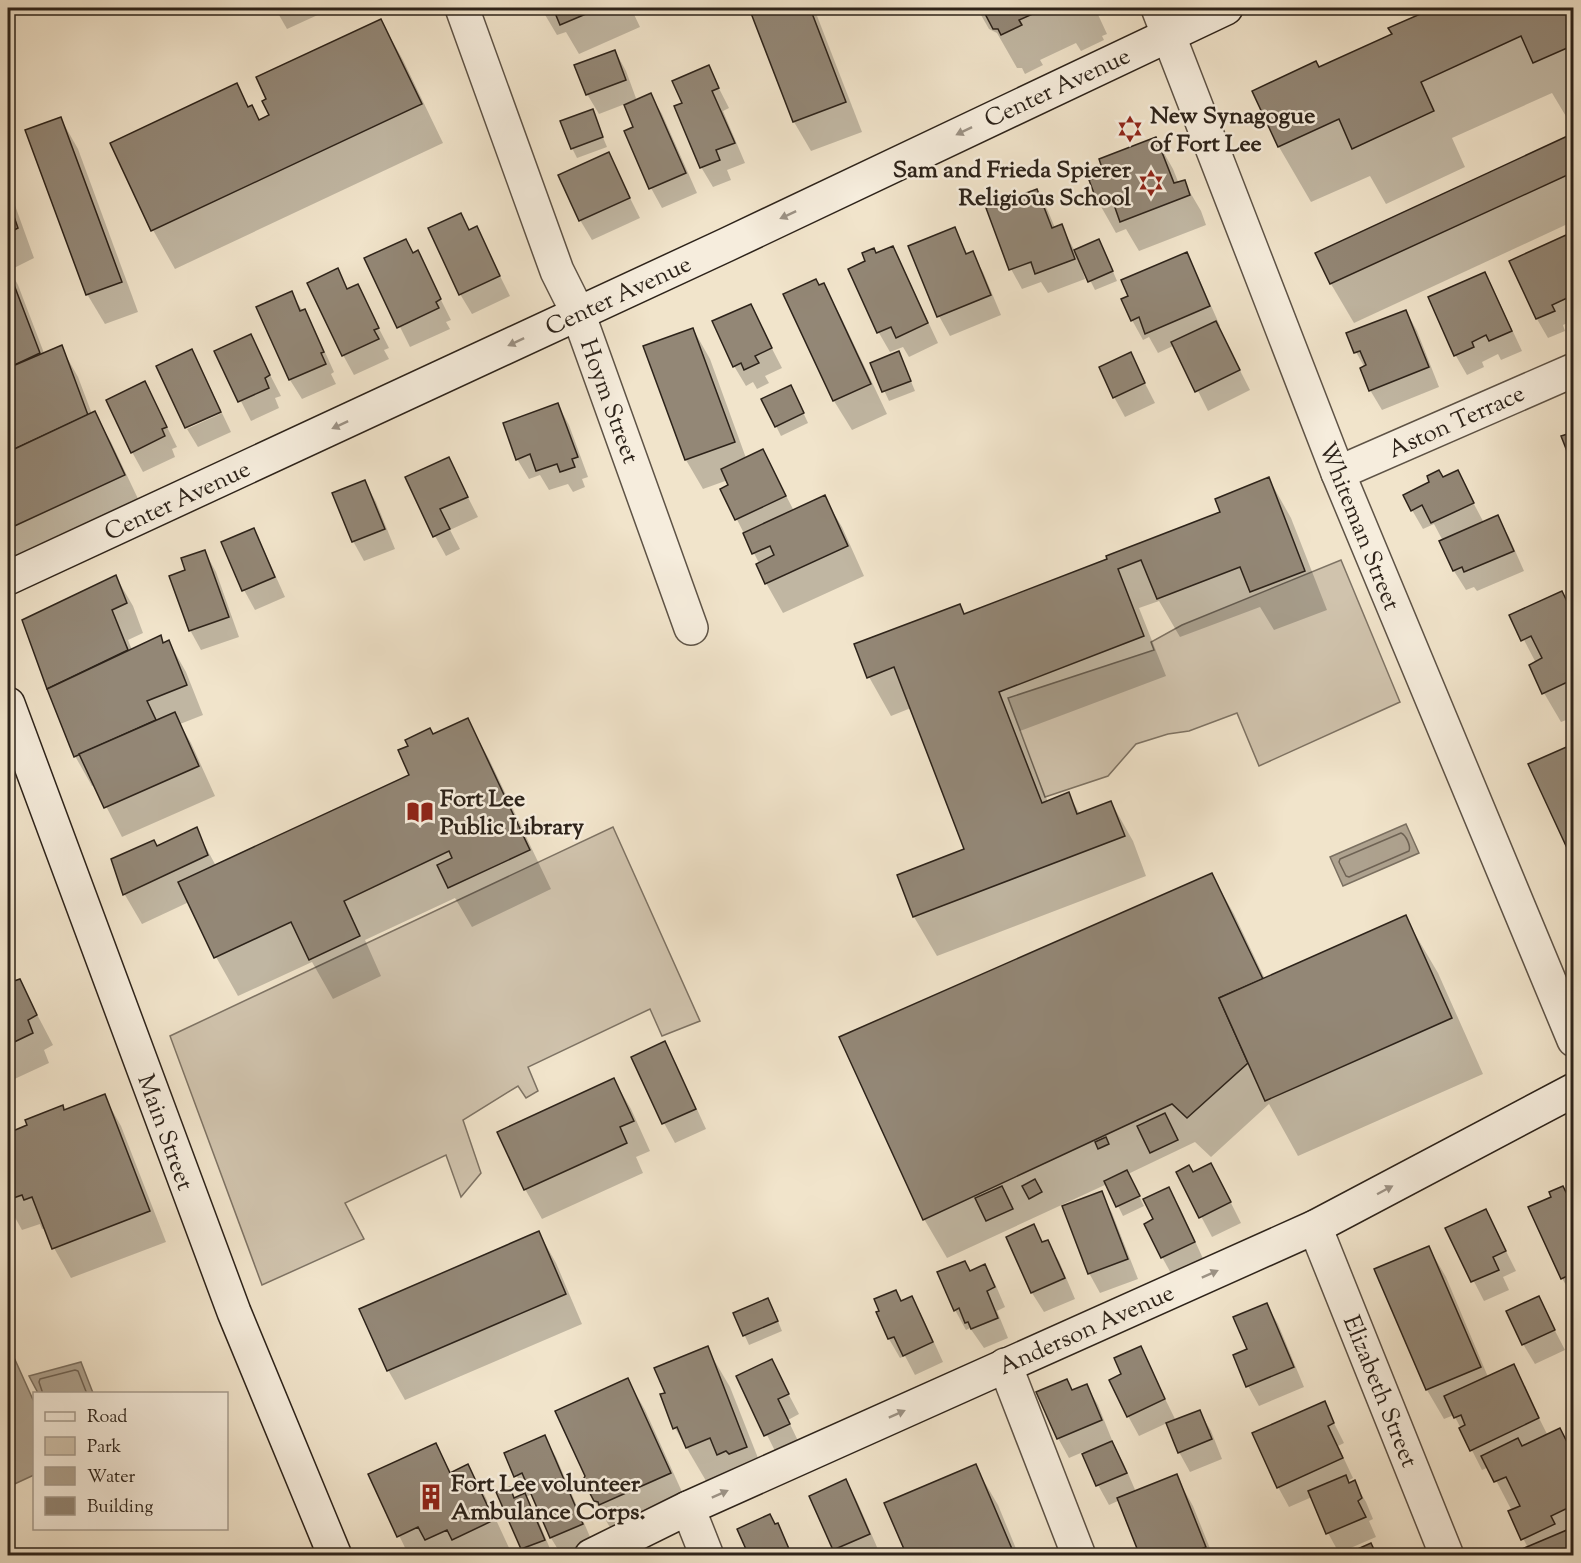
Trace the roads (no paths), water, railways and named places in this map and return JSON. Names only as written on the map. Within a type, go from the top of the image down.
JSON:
[{"type":"main road","name":"Hoym Street","points":[[462,8],[557,271],[578,313],[691,628]]},
{"type":"main road","name":"Center Avenue","points":[[8,578],[747,235],[1163,21],[1226,8]]},
{"type":"main road","name":"Whiteman Street","points":[[1163,21],[1338,473],[1574,1040]]},
{"type":"main road","name":"Aston Terrace","points":[[1338,473],[1574,370]]},
{"type":"main road","name":"Main Street","points":[[8,704],[218,1270],[336,1554]]},
{"type":"main road","name":"Anderson Avenue","points":[[591,1556],[688,1508],[1315,1227],[1574,1090]]},
{"type":"main road","name":"Elizabeth Street","points":[[1315,1227],[1447,1556]]},
{"type":"main road","points":[[1005,1365],[1078,1556]]},
{"type":"main road","points":[[688,1508],[707,1556]]},
{"type":"water","points":[[1406,824],[1419,853],[1343,886],[1330,857]]},
{"type":"water","points":[[12,1353],[33,1400],[33,1475],[8,1487],[8,1355]]},
{"type":"water","points":[[81,1362],[93,1392],[37,1392],[29,1376]]},
{"type":"place","name":"New Synagogue of Fort Lee","points":[[1130,129]]},
{"type":"place","name":"Sam and Frieda Spierer Religious School","points":[[1151,183]]},
{"type":"place","name":"Fort Lee Public Library","points":[[420,812]]},
{"type":"place","name":"Fort Lee volunteer Ambulance Corps.","points":[[431,1497]]}]
